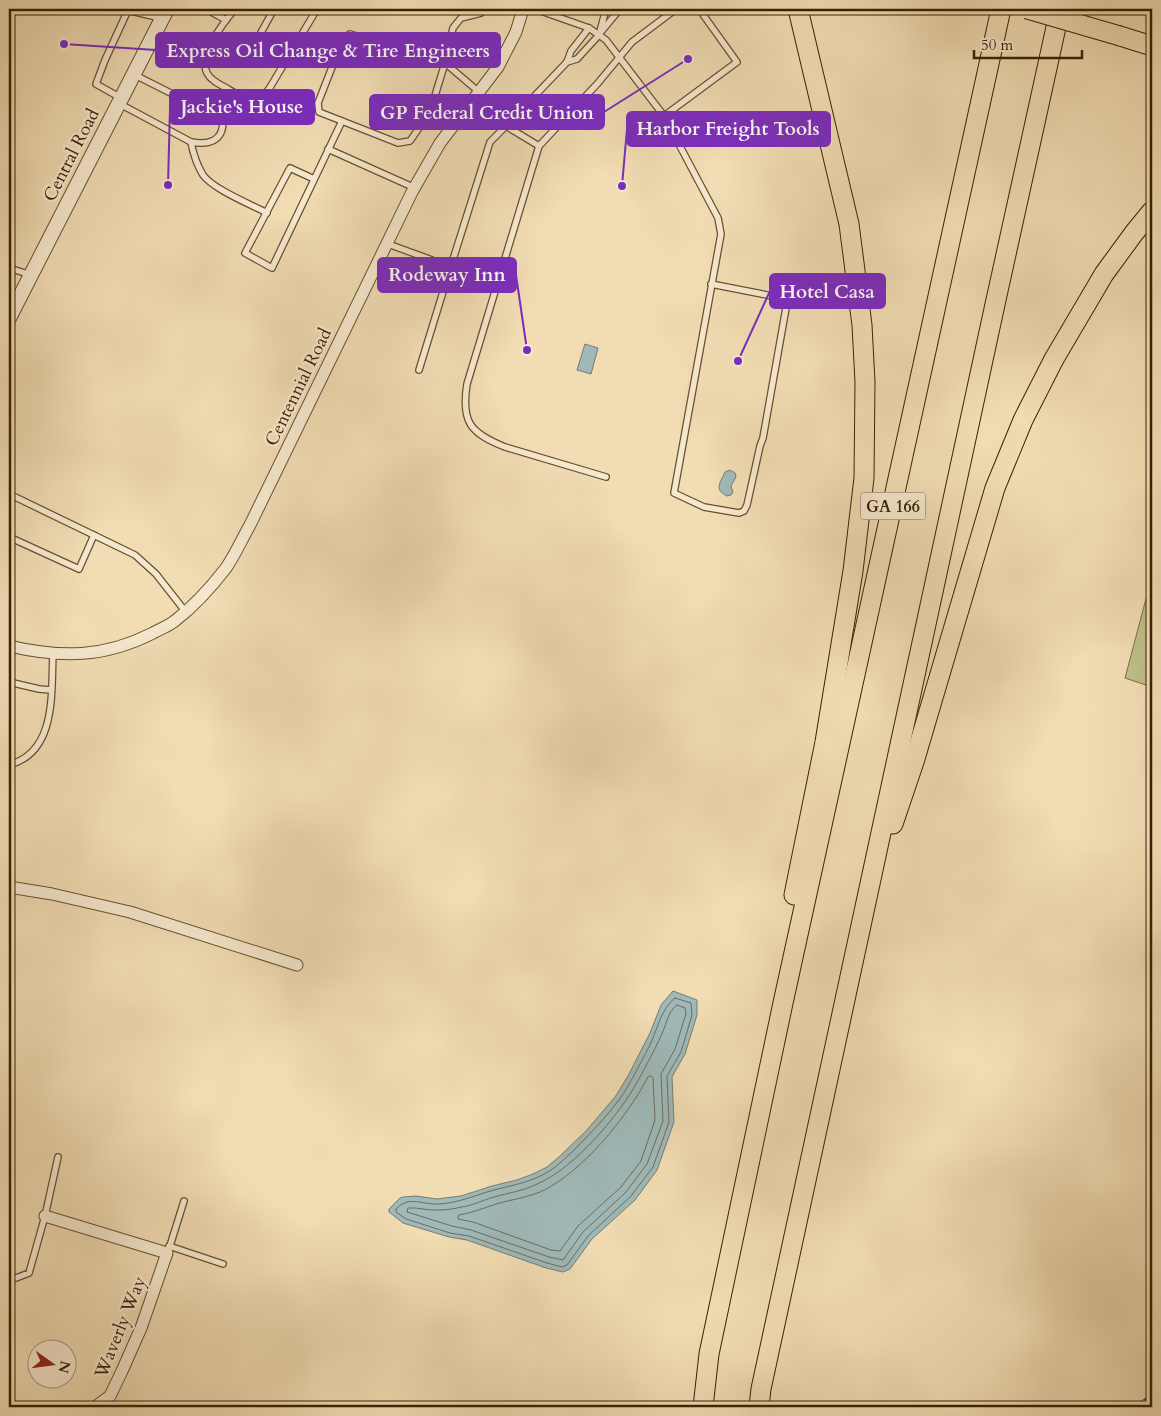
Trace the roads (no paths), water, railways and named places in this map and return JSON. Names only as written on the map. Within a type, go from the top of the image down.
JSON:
[{"type":"highway","points":[[702,1407],[709,1354],[783,1003],[790,911],[825,742],[853,571],[864,478],[865,382],[862,325],[849,224],[798,9]]},
{"type":"highway","name":"GA 166","points":[[783,1003],[1002,9]]},
{"type":"highway","points":[[1027,9],[1152,46]]},
{"type":"highway","name":"GA 166","points":[[867,898],[1060,9]]},
{"type":"highway","points":[[758,1407],[867,898],[906,787],[984,523],[1008,454],[1039,387],[1104,274],[1152,211]]},
{"type":"street","name":"Centennial Road","points":[[9,646],[36,652],[88,653],[138,640],[175,621],[205,592],[226,567],[250,525],[415,188],[440,143],[498,67],[511,44],[524,9]]},
{"type":"street","name":"Central Road","points":[[9,318],[164,14]]},
{"type":"street","points":[[9,887],[52,894],[130,912],[296,965]]},
{"type":"street","points":[[45,1216],[168,1250]]},
{"type":"street","name":"Waverly Way","points":[[94,1407],[110,1396],[118,1380],[141,1328],[168,1250]]},
{"type":"lane","points":[[206,9],[226,20]]},
{"type":"lane","points":[[235,9],[226,20],[207,52],[204,64],[207,73],[213,81],[252,101],[261,97],[269,89],[317,9]]},
{"type":"lane","points":[[214,40],[247,58],[274,9]]},
{"type":"lane","points":[[479,92],[445,64],[350,34],[343,39],[318,103],[319,112],[398,143],[410,141],[430,112],[445,64],[453,28],[462,18],[480,13],[482,9]]},
{"type":"lane","points":[[535,9],[589,28],[606,40],[664,116],[718,218],[721,234],[711,284],[674,493],[704,507],[739,513],[744,511],[747,505],[763,438],[786,308],[780,300],[772,296],[711,284]]},
{"type":"lane","points":[[599,35],[606,9]]},
{"type":"lane","points":[[567,62],[577,59],[620,9]]},
{"type":"lane","points":[[606,477],[505,447],[489,440],[476,432],[468,422],[465,396],[496,285],[539,146],[598,83],[632,42],[676,9]]},
{"type":"lane","points":[[664,116],[737,62],[699,9]]},
{"type":"lane","points":[[133,74],[218,117],[223,121],[223,128],[219,136],[211,142],[202,144],[191,142],[96,84],[125,10],[164,14]]},
{"type":"lane","points":[[419,370],[490,142],[567,62],[571,51],[589,28]]},
{"type":"lane","points":[[471,102],[539,146]]},
{"type":"lane","points":[[314,179],[290,168],[246,253],[272,268],[342,121]]},
{"type":"lane","points":[[191,142],[203,175],[212,184],[267,213]]},
{"type":"lane","points":[[328,149],[415,188]]},
{"type":"lane","points":[[388,244],[432,260],[459,273],[496,285]]},
{"type":"lane","points":[[9,268],[31,275]]},
{"type":"lane","points":[[9,494],[135,554],[156,574],[185,611]]},
{"type":"lane","points":[[9,537],[78,569],[94,535]]},
{"type":"lane","points":[[9,766],[28,756],[40,744],[46,730],[50,709],[53,653]]},
{"type":"lane","points":[[9,682],[51,690]]},
{"type":"lane","points":[[9,1276],[16,1278],[29,1272],[45,1216],[58,1157]]},
{"type":"lane","points":[[184,1201],[168,1250],[223,1264]]},
{"type":"water","points":[[585,344],[598,348],[591,374],[577,370]]},
{"type":"water","points":[[730,470],[735,473],[736,477],[731,486],[733,492],[727,496],[720,491],[719,485],[725,472]]},
{"type":"water","points":[[673,991],[697,1000],[697,1015],[685,1054],[672,1077],[674,1122],[657,1170],[635,1200],[592,1239],[570,1269],[563,1272],[546,1268],[467,1240],[449,1237],[403,1223],[389,1212],[389,1209],[403,1197],[416,1196],[437,1199],[461,1196],[517,1180],[547,1167],[586,1131],[615,1097],[650,1033],[661,1005]]},
{"type":"railway","points":[[1136,1407],[1152,1397]]},
{"type":"place","name":"Express Oil Change & Tire Engineers","points":[[64,44]]},
{"type":"place","name":"GP Federal Credit Union","points":[[688,59]]},
{"type":"place","name":"Jackie's House","points":[[168,185]]},
{"type":"place","name":"Harbor Freight Tools","points":[[622,186]]},
{"type":"place","name":"Rodeway Inn","points":[[527,350]]},
{"type":"place","name":"Hotel Casa","points":[[738,361]]}]
